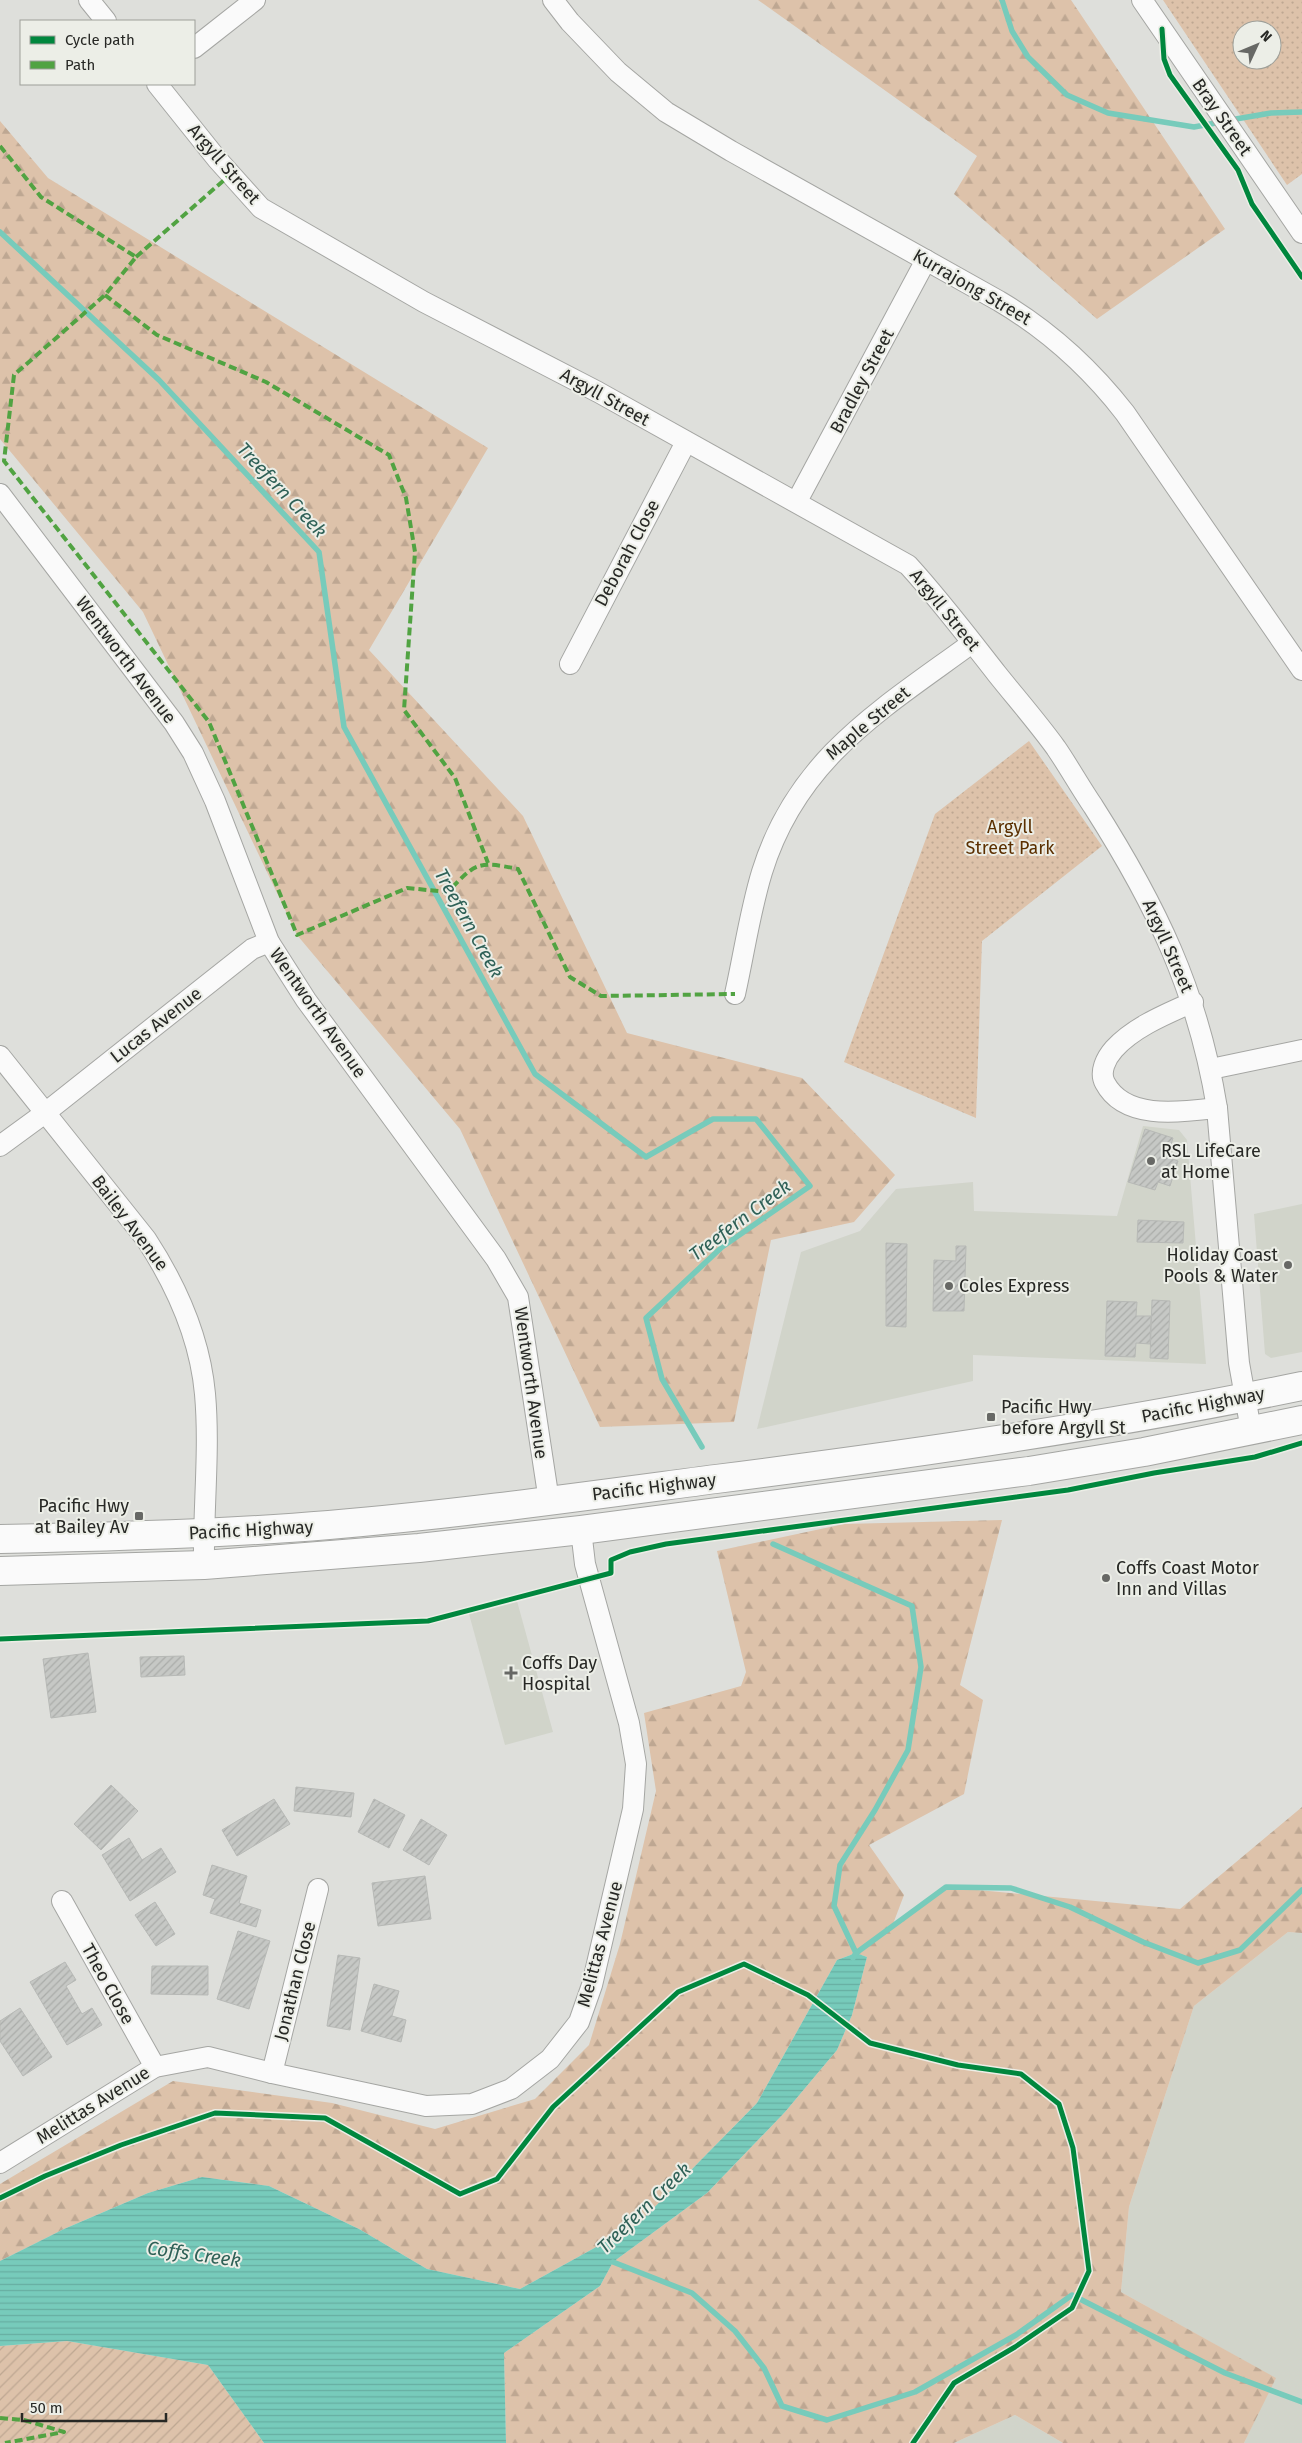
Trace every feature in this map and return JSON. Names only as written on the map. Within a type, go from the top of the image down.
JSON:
[{"type":"highway","name":"Pacific Highway","points":[[0,1539],[142,1536],[337,1524],[549,1501],[1018,1438],[1246,1398],[1302,1386]]},
{"type":"highway","name":"Pacific Highway","points":[[0,1571],[204,1566],[419,1548],[581,1530],[1020,1472],[1302,1420]]},
{"type":"street","points":[[89,0],[105,20]]},
{"type":"street","points":[[195,47],[255,0]]},
{"type":"street","name":"Kurrajong Street","points":[[553,0],[570,22],[618,72],[666,112],[731,152],[1010,307],[1036,325],[1099,382],[1125,413],[1302,670]]},
{"type":"street","name":"Bray Street","points":[[1142,0],[1302,233]]},
{"type":"street","name":"Argyll Street","points":[[158,85],[261,208],[424,302],[598,392],[908,565],[938,597],[972,643],[1056,748],[1151,903],[1174,952],[1192,1002],[1211,1069],[1217,1108],[1239,1363],[1251,1430]]},
{"type":"street","name":"Bradley Street","points":[[797,502],[926,260]]},
{"type":"street","name":"Deborah Close","points":[[570,664],[686,442]]},
{"type":"street","name":"Wentworth Avenue","points":[[0,494],[174,723],[193,753],[214,801],[268,942],[306,1000],[496,1259],[518,1297],[549,1501]]},
{"type":"street","name":"Maple Street","points":[[735,994],[762,872],[785,817],[801,790],[821,764],[845,739],[972,643]]},
{"type":"street","name":"Lucas Avenue","points":[[0,1146],[45,1113],[252,949],[268,942]]},
{"type":"street","points":[[1192,1002],[1142,1028],[1114,1048],[1103,1067],[1102,1079],[1109,1091],[1118,1100],[1142,1109],[1186,1112],[1217,1108]]},
{"type":"street","points":[[1211,1069],[1302,1050]]},
{"type":"street","name":"Bailey Avenue","points":[[0,1056],[146,1238],[167,1271],[185,1312],[198,1354],[205,1393],[204,1566]]},
{"type":"street","name":"Melittas Avenue","points":[[0,2163],[155,2067],[208,2057],[272,2073],[426,2106],[472,2104],[511,2089],[550,2059],[579,2022],[592,1985],[633,1809],[636,1764],[629,1723],[585,1564],[581,1530]]},
{"type":"street","name":"Jonathan Close","points":[[272,2073],[318,1890]]},
{"type":"street","name":"Theo Close","points":[[62,1901],[155,2067]]},
{"type":"shaded area","points":[[1143,1126],[1179,1130],[1187,1140],[1206,1364],[973,1355],[973,1381],[757,1429],[801,1252],[860,1231],[896,1189],[973,1182],[974,1211],[1117,1216]]},
{"type":"shaded area","points":[[1302,1204],[1302,1352],[1271,1358],[1265,1354],[1254,1214]]},
{"type":"shaded area","name":"Coffs Day Hospital","points":[[517,1601],[553,1732],[505,1745],[469,1614]]},
{"type":"shaded area","points":[[1288,1932],[1302,1933],[1302,2443],[1244,2443],[1275,2378],[1121,2292],[1129,2207],[1194,2006]]},
{"type":"shaded area","points":[[1015,2415],[1063,2443],[954,2443]]},
{"type":"green space","points":[[758,0],[1071,0],[1225,229],[1097,319],[954,194],[977,156]]},
{"type":"green space","points":[[1163,0],[1302,0],[1302,174],[1287,185]]},
{"type":"green space","points":[[0,121],[48,178],[488,448],[369,650],[523,816],[627,1033],[802,1078],[895,1175],[854,1222],[771,1240],[734,1422],[600,1427],[460,1129],[297,935],[143,612],[0,439]]},
{"type":"green space","name":"Argyll Street Park","points":[[1029,741],[1102,846],[982,941],[976,1118],[844,1062],[935,814]]},
{"type":"green space","points":[[1002,1520],[960,1685],[983,1700],[964,1794],[869,1845],[904,1895],[893,1924],[946,1887],[1180,1909],[1302,1807],[1302,1933],[1288,1932],[1194,2006],[1129,2207],[1121,2292],[1276,2378],[1244,2443],[1063,2443],[1015,2415],[954,2443],[506,2443],[504,2353],[600,2286],[613,2262],[707,2193],[785,2112],[837,2050],[852,2015],[867,1957],[856,1953],[837,1960],[757,2103],[638,2224],[520,2289],[427,2269],[359,2229],[269,2186],[202,2177],[148,2193],[64,2229],[0,2261],[0,2184],[173,2081],[332,2103],[435,2129],[535,2099],[589,2045],[620,1944],[656,1791],[644,1713],[741,1686],[746,1672],[717,1551],[844,1524]]},
{"type":"green space","points":[[67,2341],[208,2365],[264,2443],[0,2443],[0,2346]]},
{"type":"water","name":"Coffs Creek","points":[[856,1953],[867,1957],[852,2015],[837,2050],[785,2112],[707,2193],[613,2262],[600,2286],[504,2353],[506,2443],[264,2443],[208,2365],[67,2341],[0,2346],[0,2261],[64,2229],[148,2193],[202,2177],[269,2186],[359,2229],[427,2269],[520,2289],[638,2224],[757,2103],[837,1960]]},
{"type":"building","points":[[1145,1129],[1173,1138],[1167,1157],[1178,1161],[1170,1186],[1158,1182],[1155,1190],[1128,1182]]},
{"type":"building","points":[[1138,1220],[1184,1222],[1183,1243],[1137,1242]]},
{"type":"building","points":[[886,1243],[907,1244],[906,1327],[886,1326]]},
{"type":"building","name":"Coles Express","points":[[956,1246],[966,1246],[964,1311],[933,1311],[934,1260],[956,1261]]},
{"type":"building","points":[[1152,1300],[1170,1301],[1168,1359],[1150,1358]]},
{"type":"building","points":[[1107,1301],[1137,1302],[1136,1316],[1151,1316],[1150,1344],[1136,1343],[1135,1357],[1105,1356]]},
{"type":"building","points":[[88,1653],[96,1712],[51,1718],[43,1659]]},
{"type":"building","points":[[184,1656],[185,1675],[141,1677],[140,1657]]},
{"type":"building","points":[[111,1785],[138,1811],[101,1850],[74,1824]]},
{"type":"building","points":[[296,1787],[354,1793],[351,1817],[294,1811]]},
{"type":"building","points":[[274,1799],[290,1824],[237,1856],[222,1830]]},
{"type":"building","points":[[374,1799],[405,1815],[389,1848],[358,1832]]},
{"type":"building","points":[[421,1819],[447,1835],[429,1865],[403,1850]]},
{"type":"building","points":[[129,1838],[142,1860],[161,1848],[176,1872],[130,1901],[102,1855]]},
{"type":"building","points":[[212,1865],[247,1876],[239,1903],[261,1910],[256,1927],[210,1913],[215,1899],[203,1895]]},
{"type":"building","points":[[425,1876],[431,1919],[378,1926],[372,1883]]},
{"type":"building","points":[[155,1902],[175,1934],[156,1946],[135,1915]]},
{"type":"building","points":[[238,1931],[270,1941],[249,2009],[217,1999]]},
{"type":"building","points":[[338,1955],[360,1958],[350,2030],[327,2026]]},
{"type":"building","points":[[65,1962],[76,1980],[66,1986],[82,2014],[92,2008],[102,2025],[67,2045],[30,1982]]},
{"type":"building","points":[[152,1966],[208,1966],[208,1995],[151,1994]]},
{"type":"building","points":[[374,1984],[399,1991],[392,2016],[406,2020],[401,2042],[361,2031]]},
{"type":"building","points":[[20,2008],[52,2057],[23,2076],[0,2041],[0,2021]]},
{"type":"waterway","points":[[1002,0],[1012,31],[1028,57],[1067,95],[1108,113],[1194,127],[1221,122]]},
{"type":"waterway","points":[[1230,120],[1271,113],[1302,112]]},
{"type":"waterway","name":"Treefern Creek","points":[[0,232],[159,380],[319,552],[344,727],[535,1074],[646,1157],[713,1119],[756,1119],[810,1186],[722,1247],[646,1318],[662,1379],[702,1447]]},
{"type":"waterway","points":[[773,1544],[912,1606],[921,1667],[908,1750],[875,1810],[840,1865],[834,1906],[856,1953]]},
{"type":"waterway","points":[[853,1958],[856,1953],[946,1887],[1011,1888],[1070,1907],[1143,1942],[1198,1963],[1240,1950],[1302,1890]]},
{"type":"waterway","points":[[613,2262],[692,2293],[735,2331],[764,2368],[782,2406],[827,2420],[915,2392],[1016,2335],[1072,2295],[1225,2373],[1302,2402]]},
{"type":"marked path","points":[[0,146],[41,197],[136,257],[105,295],[14,375],[4,461],[209,722],[297,935],[407,888],[448,892],[472,869],[478,866],[494,865],[518,869],[570,977],[601,996],[735,994]]},
{"type":"marked path","points":[[136,257],[231,174]]},
{"type":"marked path","points":[[105,295],[157,335],[266,382],[389,455],[406,498],[415,552],[404,710],[455,778],[488,863]]},
{"type":"marked path","points":[[0,2418],[24,2420],[64,2432],[5,2443]]},
{"type":"cycle path","points":[[1162,29],[1164,59],[1170,75],[1238,170],[1252,204],[1302,277]]},
{"type":"cycle path","points":[[0,1639],[428,1621],[611,1573],[611,1560],[630,1552],[666,1544],[1068,1490],[1154,1473],[1255,1457],[1302,1443]]},
{"type":"cycle path","points":[[0,2198],[45,2176],[121,2145],[215,2113],[325,2118],[460,2194],[497,2179],[553,2107],[678,1992],[744,1964],[808,1995],[870,2043],[958,2065],[1021,2074],[1059,2104],[1073,2148],[1089,2271],[1072,2308],[1015,2347],[954,2383],[913,2443]]},
{"type":"place","name":"RSL LifeCare at Home","points":[[1151,1161]]},
{"type":"place","name":"Holiday Coast Pools & Water","points":[[1288,1265]]},
{"type":"place","name":"Coles Express","points":[[949,1286]]},
{"type":"place","name":"Pacific Hwy before Argyll St","points":[[991,1417]]},
{"type":"place","name":"Pacific Hwy at Bailey Av","points":[[139,1516]]},
{"type":"place","name":"Coffs Coast Motor Inn and Villas","points":[[1106,1578]]},
{"type":"place","name":"Coffs Day Hospital","points":[[511,1673]]}]
